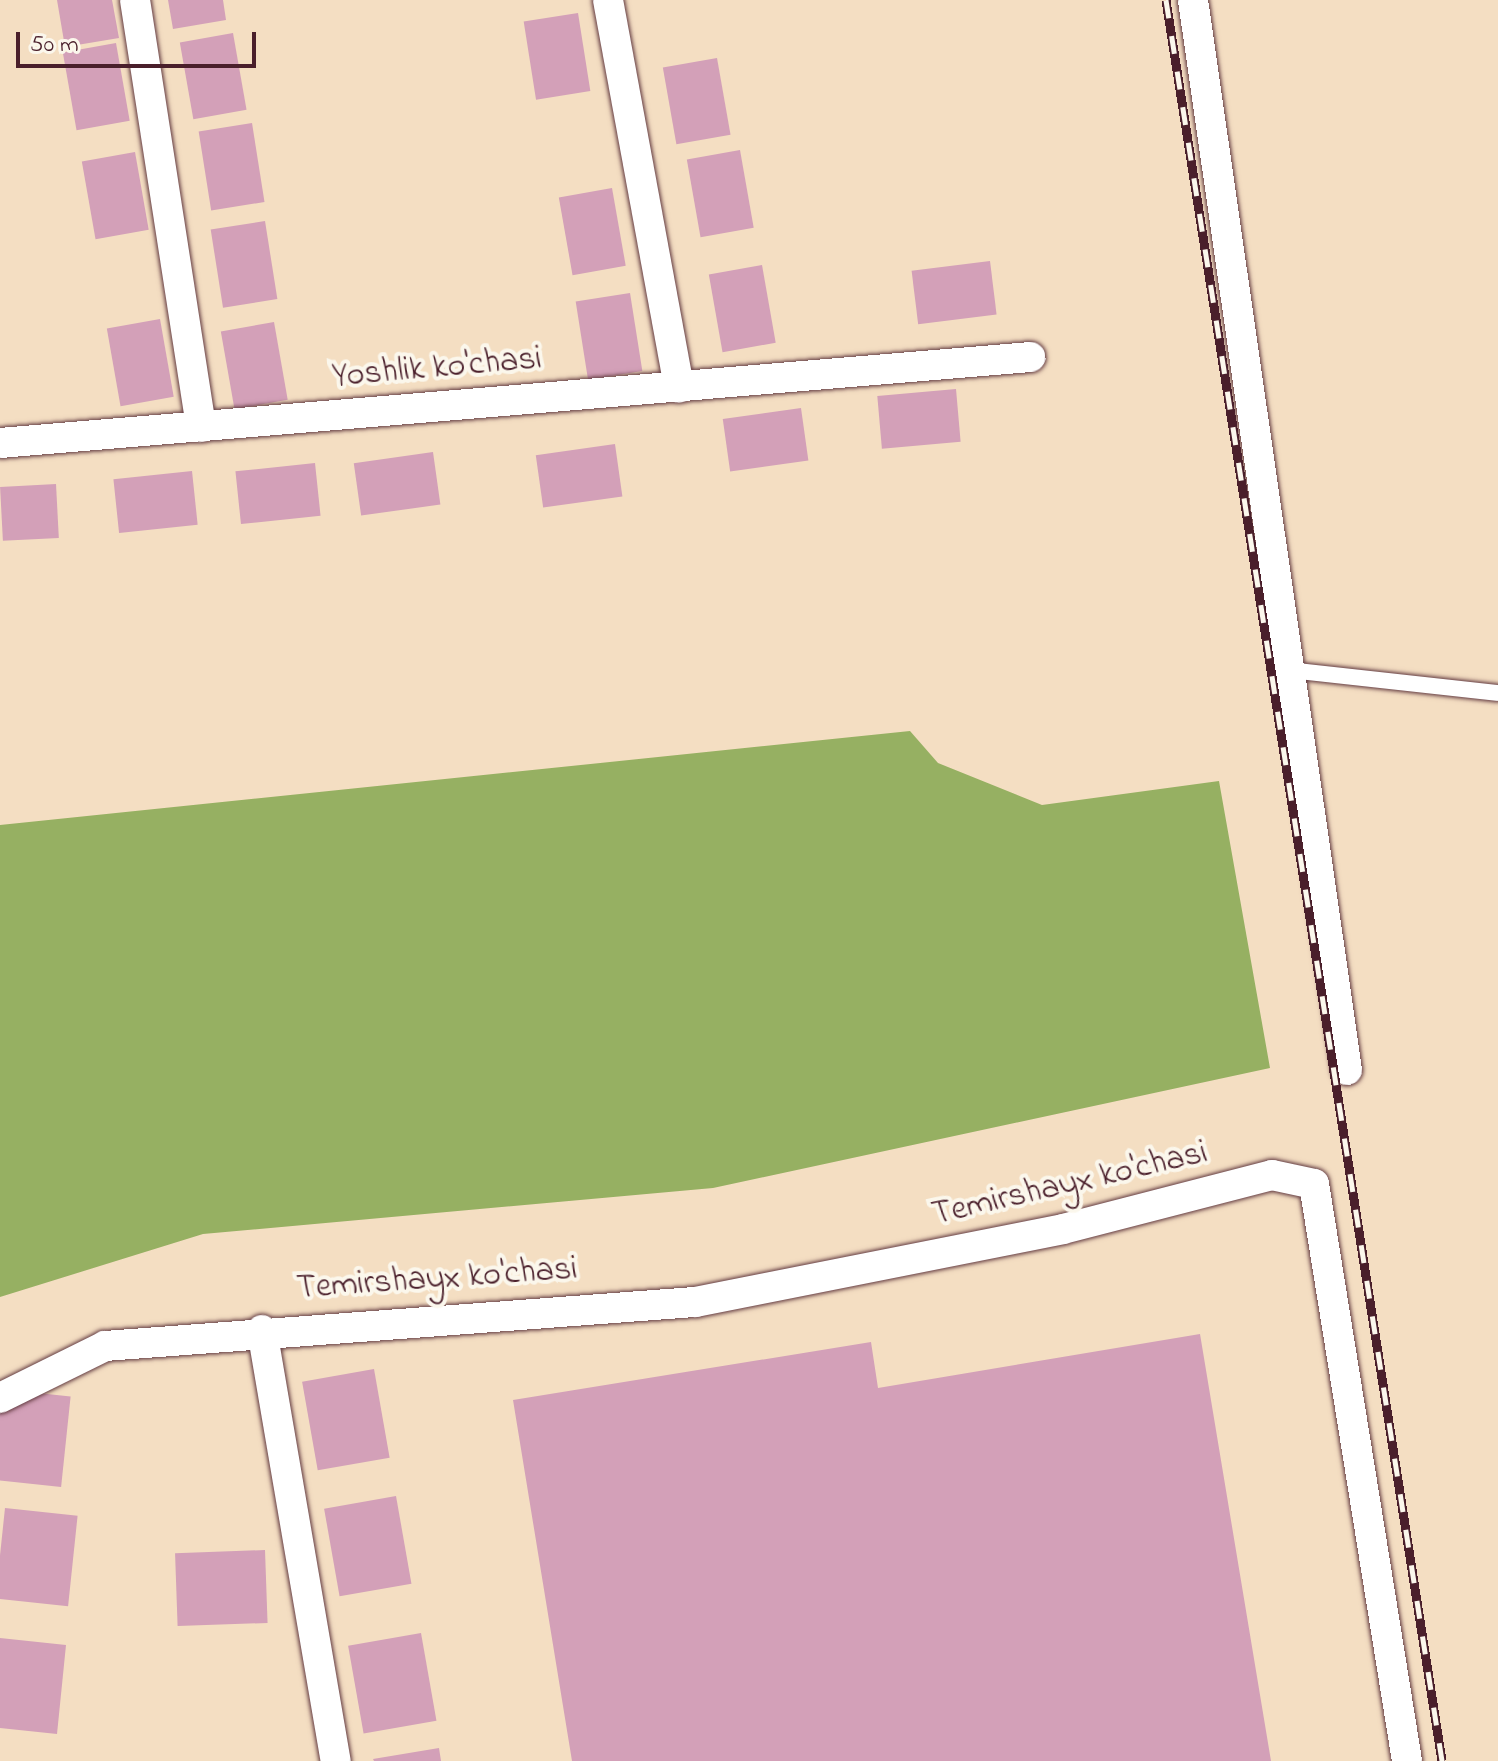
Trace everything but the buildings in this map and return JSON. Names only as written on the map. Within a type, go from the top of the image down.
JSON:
[{"type":"street","points":[[135,0],[201,427]]},
{"type":"street","points":[[608,0],[679,388]]},
{"type":"street","points":[[1193,0],[1347,1070]]},
{"type":"street","name":"Yoshlik ko'chasi","points":[[0,443],[1030,357]]},
{"type":"street","name":"Temirshayx ko'chasi","points":[[0,1398],[105,1346],[262,1330],[695,1302],[1063,1229],[1272,1175],[1314,1184],[1407,1761]]},
{"type":"street","name":"Temirshayx ko'chasi","points":[[262,1330],[336,1761]]},
{"type":"lane","points":[[1289,670],[1498,693]]},
{"type":"green space","points":[[910,731],[938,763],[1042,805],[1219,781],[1270,1068],[713,1188],[203,1234],[0,1297],[0,825]]},
{"type":"railway","points":[[1166,0],[1442,1761]]}]
